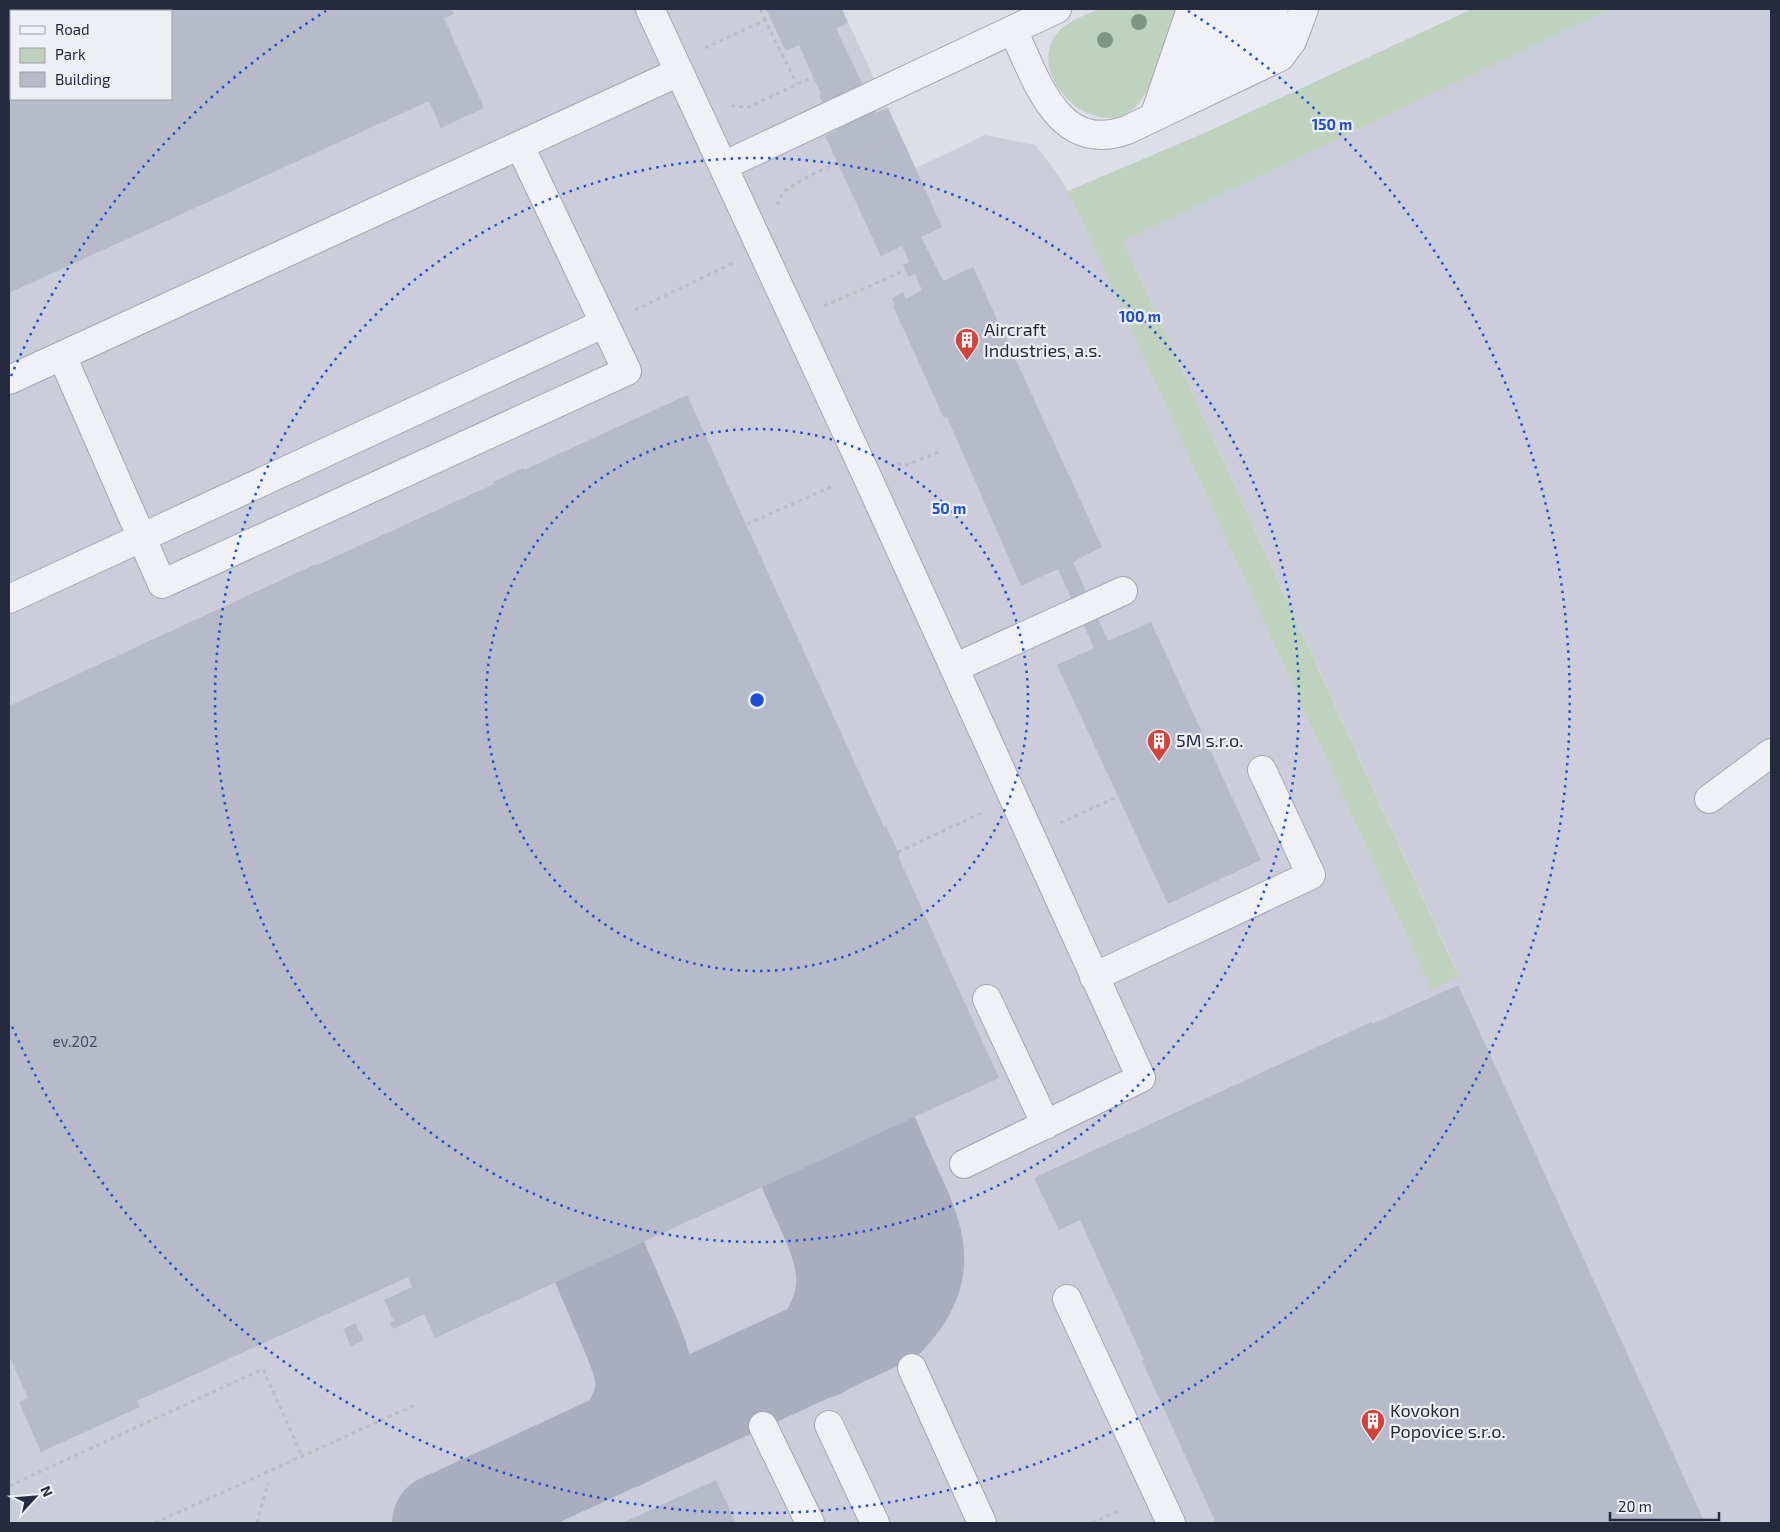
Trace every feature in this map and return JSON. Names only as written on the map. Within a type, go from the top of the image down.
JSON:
[{"type":"street","points":[[650,9],[1141,1078],[964,1164]]},
{"type":"street","points":[[723,166],[879,91],[1057,9]]},
{"type":"street","points":[[1154,117],[1191,9]]},
{"type":"street","points":[[1187,100],[1218,9]]},
{"type":"street","points":[[1220,85],[1246,9]]},
{"type":"street","points":[[1255,68],[1274,9]]},
{"type":"street","points":[[1013,30],[1048,104],[1058,116],[1083,132],[1106,135],[1127,130],[1286,52],[1304,9]]},
{"type":"street","points":[[9,380],[679,72]]},
{"type":"street","points":[[62,356],[162,584],[627,371],[599,326],[520,146]]},
{"type":"street","points":[[9,599],[599,326]]},
{"type":"street","points":[[954,668],[1123,591]]},
{"type":"street","points":[[1709,799],[1771,754]]},
{"type":"street","points":[[1094,978],[1311,875],[1262,770]]},
{"type":"street","points":[[986,999],[1046,1124]]},
{"type":"street","points":[[1067,1299],[1171,1523]]},
{"type":"street","points":[[912,1368],[982,1523]]},
{"type":"street","points":[[829,1425],[875,1523]]},
{"type":"street","points":[[763,1426],[810,1523]]},
{"type":"path","points":[[760,9],[796,84]]},
{"type":"path","points":[[702,49],[765,20]]},
{"type":"path","points":[[727,106],[749,108],[814,77]]},
{"type":"path","points":[[599,326],[743,258],[757,239]]},
{"type":"path","points":[[815,310],[906,270]]},
{"type":"path","points":[[898,852],[992,809],[1020,816],[1048,828],[1116,797]]},
{"type":"path","points":[[9,1486],[263,1369],[302,1456]]},
{"type":"path","points":[[155,1523],[417,1404]]},
{"type":"path","points":[[257,1523],[268,1483]]},
{"type":"path","points":[[1092,1523],[1118,1512]]},
{"type":"shaded area","points":[[9,9],[842,9],[916,168],[985,135],[1035,145],[1068,191],[1431,990],[1459,976],[1123,241],[1607,9],[1771,9],[1771,1523],[9,1523]]},
{"type":"green space","points":[[1099,9],[1179,9],[1161,60],[1143,97],[1136,106],[1120,116],[1102,117],[1084,111],[1068,99],[1056,84],[1049,66],[1049,48],[1059,31],[1073,21]]},
{"type":"green space","points":[[1472,9],[1610,9],[1123,241],[1459,977],[1431,990],[1068,191],[1209,131]]},
{"type":"building","points":[[9,9],[35,9],[10,10],[9,21]]},
{"type":"building","points":[[451,9],[454,14],[444,18],[484,108],[441,128],[429,101],[9,293],[9,23],[10,100],[172,100],[172,10],[36,10]]},
{"type":"building","points":[[766,9],[842,9],[848,23],[836,28],[876,113],[888,108],[942,227],[921,237],[943,281],[973,267],[1102,547],[1073,562],[1108,641],[1151,622],[1261,860],[1168,904],[1057,665],[1094,648],[1058,569],[1021,586],[947,417],[944,418],[893,306],[895,305],[892,298],[903,292],[906,299],[922,290],[915,274],[909,277],[903,265],[909,262],[902,246],[881,256],[825,136],[836,131],[799,45],[786,51]]},
{"type":"building","points":[[687,395],[884,827],[886,826],[900,856],[898,856],[999,1078],[435,1338],[424,1314],[393,1329],[390,1324],[394,1321],[384,1300],[412,1287],[408,1277],[137,1401],[140,1407],[41,1452],[19,1402],[28,1398],[9,1356],[9,706],[494,484],[493,482],[523,468],[524,470]]},
{"type":"building","points":[[1458,985],[1705,1523],[1216,1523],[1080,1220],[1059,1230],[1034,1178],[1371,1022],[1372,1024]]},
{"type":"building","points":[[355,1323],[364,1340],[351,1346],[343,1329]]},
{"type":"building","points":[[716,1480],[736,1523],[622,1523]]},
{"type":"taxiway","points":[[441,1523],[887,1317],[908,1289],[915,1262],[914,1248],[906,1219],[871,1139]]},
{"type":"taxiway","points":[[807,1168],[837,1238],[843,1259],[845,1280],[843,1302],[834,1325],[819,1350]]},
{"type":"taxiway","points":[[600,1263],[640,1358],[643,1371],[643,1397],[639,1410],[622,1440]]},
{"type":"place","name":"Aircraft Industries, a.s.","points":[[967,361]]},
{"type":"place","name":"5M s.r.o.","points":[[1159,762]]},
{"type":"place","name":"Kovokon Popovice s.r.o.","points":[[1373,1442]]}]
